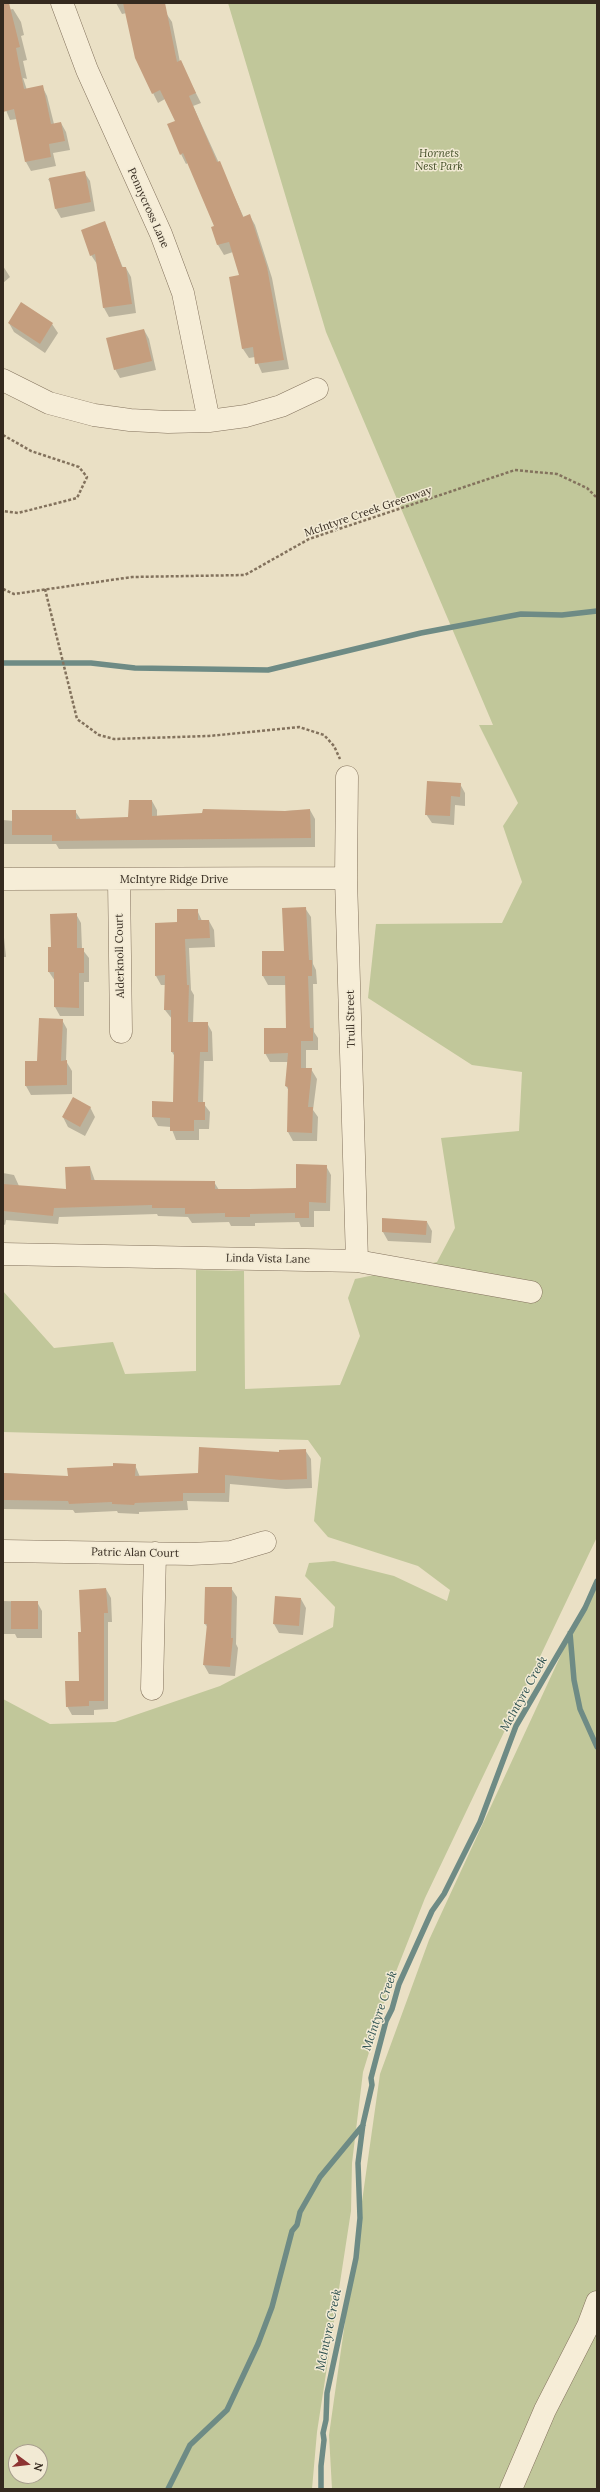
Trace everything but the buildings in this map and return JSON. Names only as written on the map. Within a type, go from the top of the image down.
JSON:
[{"type":"street","name":"Pennycross Lane","points":[[62,3],[87,70],[161,234],[182,293],[209,421]]},
{"type":"street","points":[[3,380],[49,403],[94,415],[130,420],[209,421],[246,416],[281,406],[317,389]]},
{"type":"street","name":"Trull Street","points":[[347,777],[346,878],[357,1261]]},
{"type":"street","name":"McIntyre Ridge Drive","points":[[3,879],[119,880],[346,878]]},
{"type":"street","name":"Alderknoll Court","points":[[119,880],[121,1032]]},
{"type":"street","name":"Linda Vista Lane","points":[[3,1254],[357,1261],[531,1292]]},
{"type":"street","name":"Patric Alan Court","points":[[3,1551],[191,1554],[231,1552],[265,1542]]},
{"type":"street","points":[[152,1689],[155,1553]]},
{"type":"street","points":[[511,2489],[545,2410],[588,2326],[597,2302]]},
{"type":"path","points":[[3,435],[31,451],[78,467],[87,477],[76,498],[18,513],[3,512]]},
{"type":"path","name":"McIntyre Creek Greenway","points":[[3,588],[14,594],[132,577],[245,575],[309,539],[514,470],[557,474],[587,488],[597,498]]},
{"type":"path","points":[[45,589],[77,719],[99,735],[114,739],[209,736],[299,727],[324,735],[334,746],[347,777]]},
{"type":"green space","name":"Hornets Nest Park","points":[[228,3],[597,3],[597,1537],[425,1898],[386,1997],[363,2072],[352,2163],[351,2211],[317,2432],[312,2489],[3,2489],[3,1699],[50,1724],[115,1722],[220,1686],[333,1627],[335,1607],[305,1576],[309,1563],[334,1561],[394,1576],[447,1601],[450,1590],[418,1566],[328,1537],[314,1521],[321,1458],[308,1440],[3,1432],[3,1291],[54,1348],[113,1342],[125,1374],[196,1371],[196,1270],[244,1271],[245,1389],[340,1385],[360,1336],[348,1298],[355,1279],[437,1262],[455,1228],[441,1138],[519,1131],[522,1072],[472,1065],[368,998],[376,924],[502,923],[522,882],[503,826],[518,803],[479,725],[493,725],[326,332]]},
{"type":"green space","points":[[597,1577],[597,2489],[332,2489],[329,2435],[380,2074],[429,1940]]},
{"type":"waterway","points":[[3,663],[91,663],[135,668],[268,670],[421,633],[521,614],[562,615],[597,611]]},
{"type":"waterway","name":"McIntyre Creek","points":[[321,2489],[321,2466],[324,2440],[323,2433],[326,2420],[327,2393],[356,2258],[360,2218],[358,2163],[363,2124],[372,2085],[371,2078],[386,2021],[392,2009],[399,1984],[432,1911],[444,1894],[480,1822],[516,1726],[585,1608],[597,1581]]},
{"type":"waterway","points":[[570,1633],[574,1680],[580,1709],[597,1747]]},
{"type":"waterway","points":[[168,2489],[190,2445],[227,2410],[258,2344],[272,2307],[292,2231],[297,2225],[300,2212],[320,2177],[363,2125]]}]
